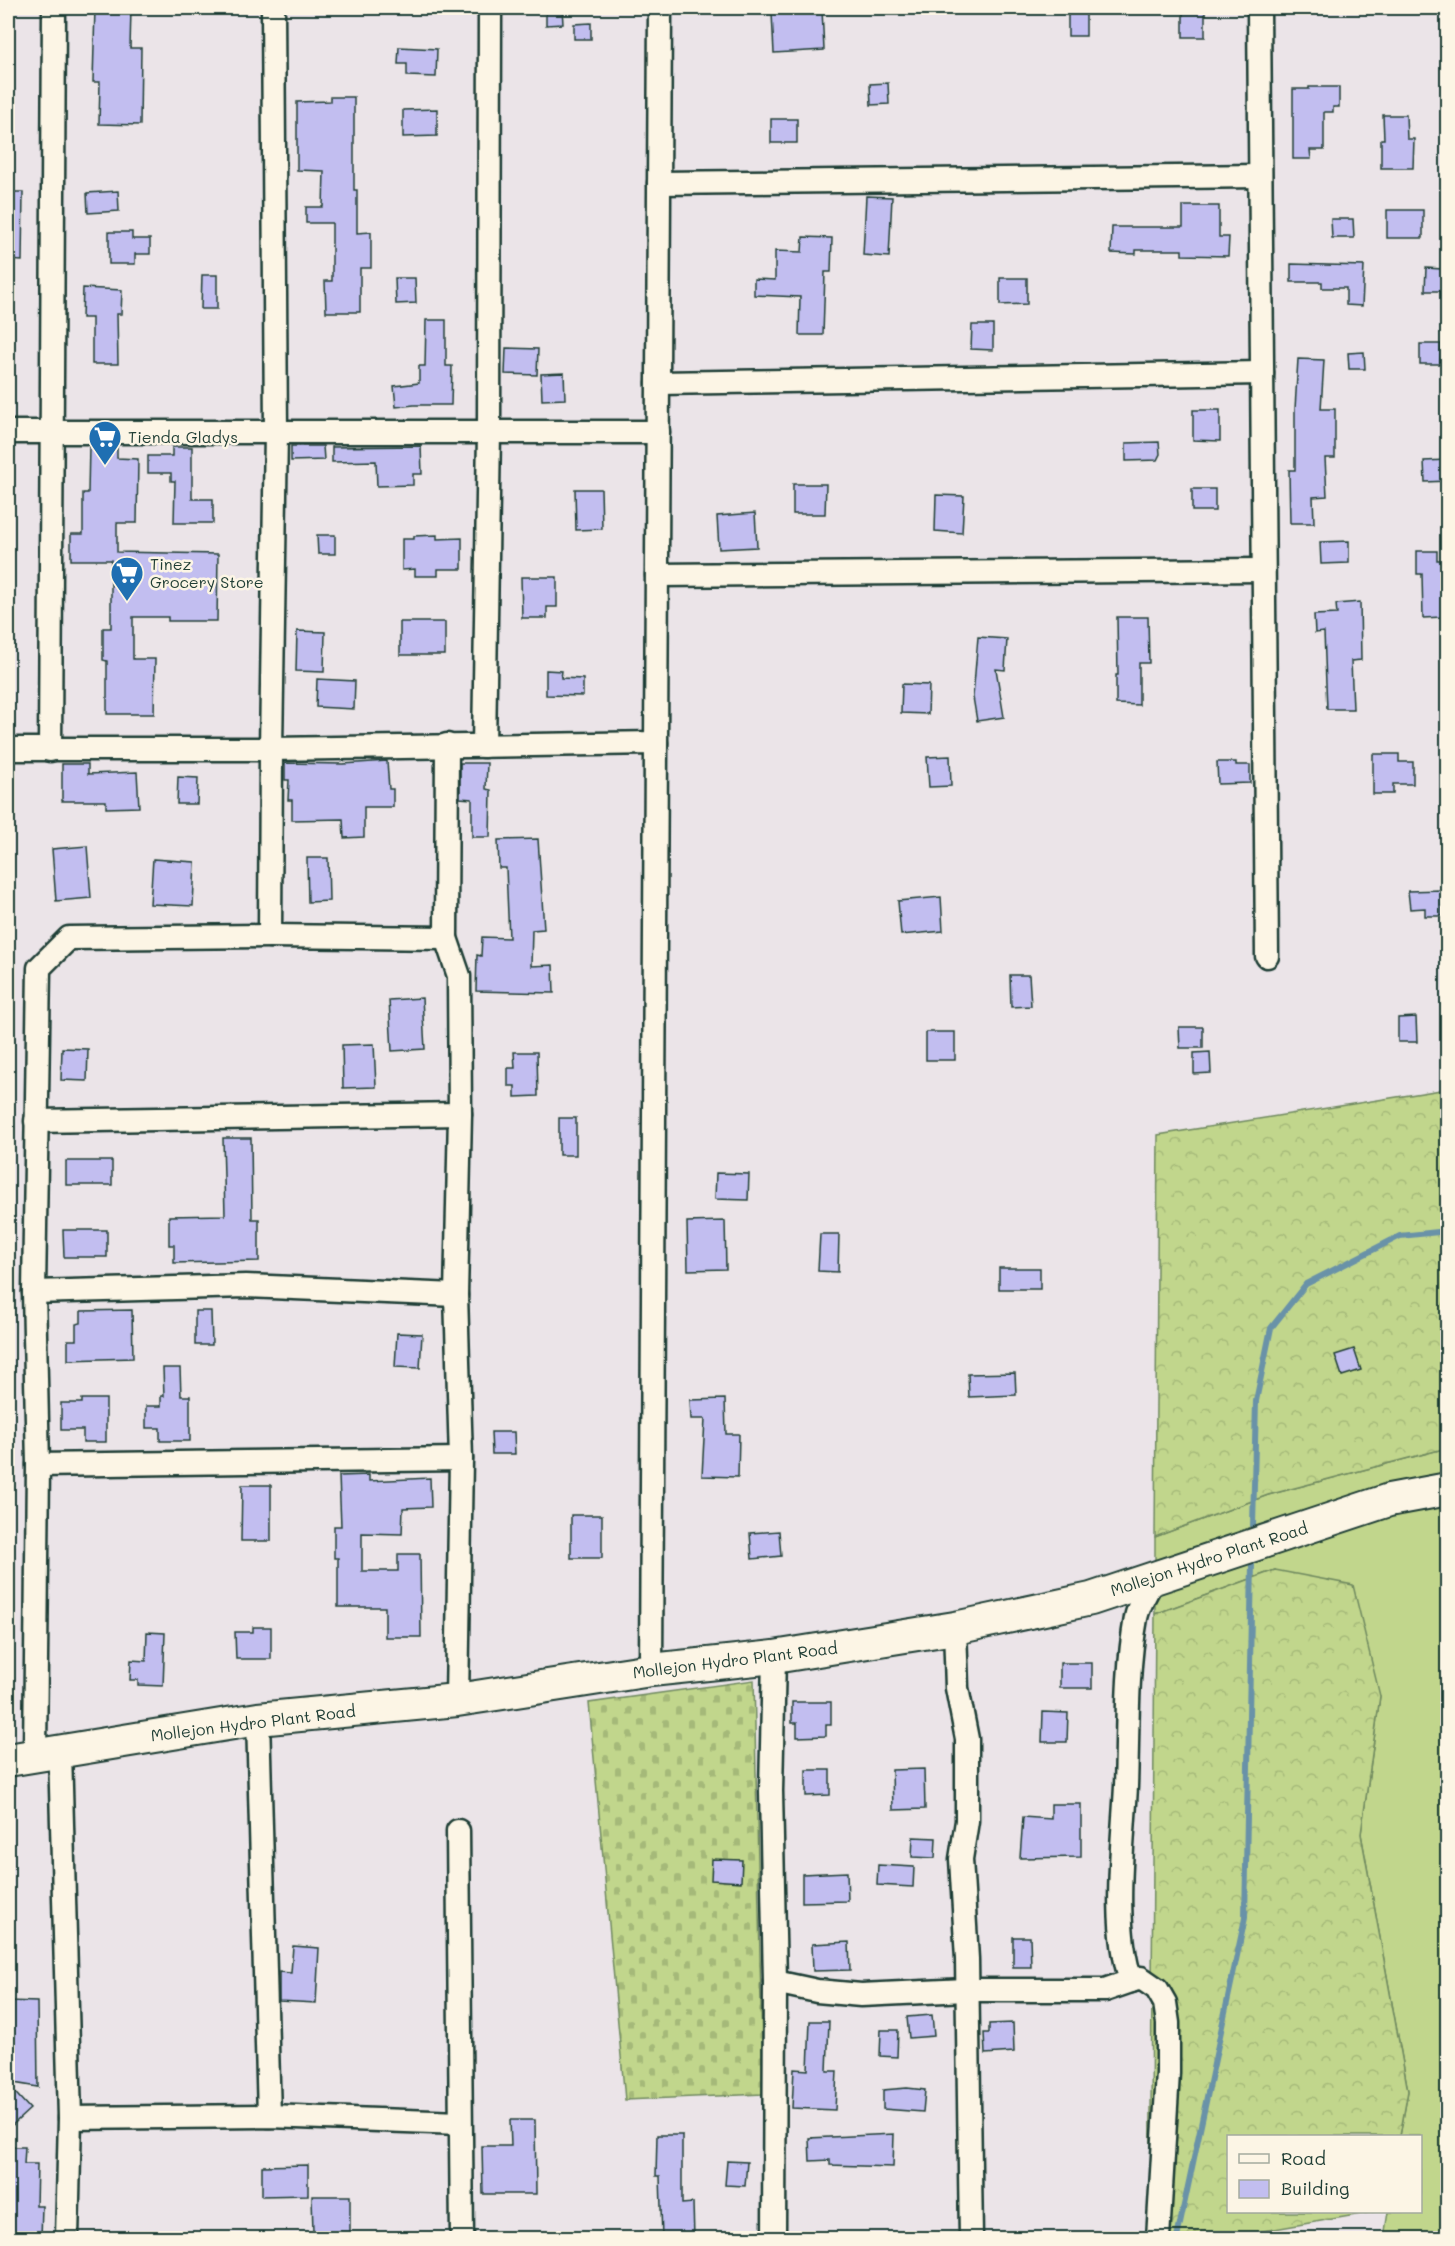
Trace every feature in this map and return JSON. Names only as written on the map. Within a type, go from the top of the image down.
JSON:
[{"type":"street","points":[[50,750],[54,8]]},
{"type":"street","points":[[270,936],[276,432],[273,8]]},
{"type":"street","points":[[484,746],[489,432],[490,8]]},
{"type":"street","points":[[651,1670],[660,8]]},
{"type":"street","points":[[1259,8],[1267,956]]},
{"type":"street","points":[[659,183],[1260,176]]},
{"type":"street","points":[[658,383],[1262,373]]},
{"type":"street","points":[[8,432],[658,432]]},
{"type":"street","points":[[657,575],[1263,570]]},
{"type":"street","points":[[8,749],[271,749],[656,743]]},
{"type":"street","points":[[447,745],[446,938],[459,976],[460,1113],[456,1295],[461,1459],[457,1700]]},
{"type":"street","points":[[67,2238],[70,2118],[34,1755],[38,1465],[34,1292],[39,968],[69,938],[270,936],[446,938]]},
{"type":"street","points":[[36,1121],[460,1113]]},
{"type":"street","points":[[34,1292],[246,1286],[456,1295]]},
{"type":"street","points":[[38,1465],[461,1459]]},
{"type":"street","name":"Mollejon Hydro Plant Road","points":[[34,1755],[258,1719],[457,1700],[651,1670],[774,1657],[955,1628],[1091,1599],[1389,1500],[1448,1489]]},
{"type":"street","points":[[1131,1981],[1126,1966],[1121,1914],[1129,1701],[1136,1616],[1155,1577]]},
{"type":"street","points":[[955,1628],[957,1688],[967,1740],[967,1821],[961,1859],[967,1959],[971,2238]]},
{"type":"street","points":[[774,1657],[771,1791],[775,1982],[774,2238]]},
{"type":"street","points":[[258,1719],[269,2116]]},
{"type":"street","points":[[458,1831],[462,2238]]},
{"type":"street","points":[[775,1982],[817,1991],[861,1995],[966,1990],[1105,1990],[1141,1978],[1157,1989],[1165,2003],[1167,2023],[1167,2073],[1158,2238]]},
{"type":"street","points":[[70,2118],[269,2116],[460,2123]]},
{"type":"green space","points":[[1447,1089],[1447,1448],[1268,1495],[1155,1537],[1158,1135]]},
{"type":"green space","points":[[1447,1448],[1447,2238],[1384,2238],[1388,2213],[1422,2213],[1422,2135],[1400,2135],[1408,2091],[1361,1834],[1380,1696],[1275,1570],[1155,1614],[1155,1537],[1268,1495]]},
{"type":"green space","points":[[1275,1570],[1353,1585],[1380,1696],[1361,1834],[1408,2091],[1400,2135],[1227,2135],[1227,2213],[1367,2213],[1223,2238],[1150,2238],[1155,1614]]},
{"type":"green space","points":[[754,1680],[763,2094],[625,2100],[589,1703]]},
{"type":"building","points":[[95,8],[131,9],[130,48],[141,48],[140,125],[99,124],[100,82],[93,82]]},
{"type":"building","points":[[546,8],[562,8],[563,24],[546,25]]},
{"type":"building","points":[[1183,8],[1205,8],[1205,37],[1183,37]]},
{"type":"building","points":[[822,10],[824,50],[774,53],[772,13]]},
{"type":"building","points":[[1068,13],[1086,14],[1086,36],[1068,36]]},
{"type":"building","points":[[591,23],[591,39],[574,39],[574,24]]},
{"type":"building","points":[[399,47],[437,49],[436,77],[407,76],[407,64],[398,64]]},
{"type":"building","points":[[888,83],[889,104],[871,105],[870,84]]},
{"type":"building","points":[[1309,87],[1339,87],[1339,107],[1333,107],[1333,112],[1324,112],[1324,150],[1310,150],[1311,159],[1293,159],[1293,89],[1309,89]]},
{"type":"building","points":[[330,97],[354,97],[354,190],[357,190],[357,233],[371,232],[371,268],[360,268],[360,312],[326,312],[325,281],[332,281],[332,223],[306,223],[306,207],[323,207],[324,171],[297,170],[297,102],[330,101]]},
{"type":"building","points":[[437,109],[437,136],[403,137],[403,110]]},
{"type":"building","points":[[1383,115],[1406,115],[1407,139],[1414,139],[1413,168],[1381,168],[1381,139],[1384,139]]},
{"type":"building","points":[[771,119],[797,119],[797,143],[771,143]]},
{"type":"building","points":[[118,191],[119,211],[88,213],[87,193]]},
{"type":"building","points":[[8,192],[23,192],[22,261],[8,260]]},
{"type":"building","points":[[866,196],[892,197],[889,257],[863,255]]},
{"type":"building","points":[[1183,206],[1219,206],[1219,237],[1229,237],[1228,256],[1182,255],[1182,250],[1136,250],[1136,254],[1111,253],[1112,227],[1183,227]]},
{"type":"building","points":[[1387,210],[1423,210],[1423,238],[1387,238]]},
{"type":"building","points":[[1331,219],[1353,219],[1354,238],[1332,238]]},
{"type":"building","points":[[109,232],[132,232],[132,239],[150,239],[150,254],[135,254],[135,264],[109,264]]},
{"type":"building","points":[[803,237],[832,238],[831,272],[825,272],[823,335],[799,335],[800,297],[754,295],[754,279],[775,280],[775,251],[802,252]]},
{"type":"building","points":[[1291,264],[1364,266],[1362,306],[1346,305],[1346,288],[1322,288],[1322,282],[1291,282]]},
{"type":"building","points":[[1426,268],[1442,269],[1441,291],[1425,291]]},
{"type":"building","points":[[202,275],[217,275],[217,309],[201,309]]},
{"type":"building","points":[[395,278],[415,278],[416,303],[396,304]]},
{"type":"building","points":[[1000,278],[1027,278],[1027,304],[1000,305]]},
{"type":"building","points":[[83,288],[122,290],[121,314],[117,314],[118,364],[92,364],[92,318],[82,318]]},
{"type":"building","points":[[426,320],[446,320],[446,366],[452,366],[451,405],[396,407],[394,386],[419,383],[419,366],[425,366]]},
{"type":"building","points":[[972,325],[993,325],[993,350],[971,349]]},
{"type":"building","points":[[1420,344],[1441,344],[1440,364],[1420,364]]},
{"type":"building","points":[[506,348],[538,349],[537,375],[505,374]]},
{"type":"building","points":[[1364,352],[1365,369],[1349,369],[1348,353]]},
{"type":"building","points":[[1298,359],[1324,360],[1321,409],[1335,409],[1335,458],[1325,458],[1327,496],[1313,497],[1314,523],[1290,523],[1289,470],[1295,470]]},
{"type":"building","points":[[564,373],[565,399],[542,400],[541,374]]},
{"type":"building","points":[[1193,410],[1220,410],[1220,441],[1193,440]]},
{"type":"building","points":[[1159,442],[1160,454],[1157,460],[1126,461],[1126,443]]},
{"type":"building","points":[[89,446],[117,446],[117,458],[138,459],[137,523],[117,523],[117,552],[218,554],[217,621],[168,621],[168,617],[133,617],[133,659],[155,659],[154,714],[107,714],[107,661],[103,660],[103,628],[111,628],[111,560],[71,560],[71,534],[83,534],[83,493],[88,493]]},
{"type":"building","points":[[291,446],[323,446],[324,460],[291,461]]},
{"type":"building","points":[[421,446],[422,474],[413,474],[413,485],[377,486],[376,461],[332,462],[332,447]]},
{"type":"building","points":[[172,447],[192,447],[192,499],[213,499],[213,523],[174,523],[175,481],[171,481],[171,473],[148,473],[148,456],[172,456]]},
{"type":"building","points":[[1447,460],[1447,481],[1425,482],[1424,461]]},
{"type":"building","points":[[793,484],[826,484],[825,514],[793,514]]},
{"type":"building","points":[[575,489],[601,489],[602,529],[576,530]]},
{"type":"building","points":[[1192,489],[1215,489],[1215,511],[1192,511]]},
{"type":"building","points":[[936,495],[964,496],[962,533],[935,531]]},
{"type":"building","points":[[755,513],[757,547],[719,549],[717,516]]},
{"type":"building","points":[[317,535],[335,535],[335,554],[318,554]]},
{"type":"building","points":[[437,535],[437,539],[462,538],[462,569],[438,569],[438,576],[415,576],[415,569],[402,570],[402,539]]},
{"type":"building","points":[[1349,541],[1349,563],[1321,564],[1320,542]]},
{"type":"building","points":[[1417,551],[1437,551],[1437,560],[1441,560],[1442,617],[1423,618],[1422,574],[1417,574]]},
{"type":"building","points":[[521,577],[557,577],[557,607],[547,607],[547,618],[522,618]]},
{"type":"building","points":[[1360,602],[1361,660],[1351,661],[1353,709],[1327,709],[1324,632],[1315,633],[1314,615],[1337,614],[1336,604]]},
{"type":"building","points":[[1117,617],[1148,617],[1149,663],[1139,663],[1139,705],[1116,704]]},
{"type":"building","points":[[400,622],[445,622],[445,655],[400,655]]},
{"type":"building","points":[[297,631],[325,632],[324,672],[296,671]]},
{"type":"building","points":[[978,637],[1007,639],[1005,670],[996,669],[1004,717],[977,721],[973,697]]},
{"type":"building","points":[[546,670],[562,671],[561,678],[583,679],[583,696],[546,695]]},
{"type":"building","points":[[317,679],[355,681],[354,709],[316,707]]},
{"type":"building","points":[[902,684],[929,685],[928,714],[901,713]]},
{"type":"building","points":[[1373,754],[1399,754],[1399,762],[1413,762],[1413,784],[1393,784],[1393,794],[1373,794]]},
{"type":"building","points":[[950,756],[951,786],[929,787],[927,757]]},
{"type":"building","points":[[387,761],[389,789],[393,789],[393,807],[364,807],[364,837],[344,838],[343,819],[292,820],[292,800],[288,800],[289,780],[285,780],[285,763],[343,764]]},
{"type":"building","points":[[1217,762],[1250,765],[1250,783],[1218,784]]},
{"type":"building","points":[[460,763],[487,763],[486,789],[491,790],[490,837],[472,837],[472,799],[460,798]]},
{"type":"building","points":[[62,764],[88,764],[88,774],[137,772],[139,807],[106,808],[106,801],[62,801]]},
{"type":"building","points":[[178,777],[198,778],[197,804],[177,804]]},
{"type":"building","points":[[538,839],[544,929],[532,930],[531,966],[553,965],[554,993],[476,991],[477,955],[481,956],[482,937],[509,938],[506,868],[499,868],[498,840]]},
{"type":"building","points":[[87,846],[91,898],[56,901],[52,849]]},
{"type":"building","points":[[307,858],[328,858],[329,901],[308,902]]},
{"type":"building","points":[[153,859],[195,862],[193,906],[150,904]]},
{"type":"building","points":[[1442,890],[1442,916],[1425,916],[1425,908],[1410,909],[1408,891]]},
{"type":"building","points":[[941,897],[943,931],[901,935],[898,901]]},
{"type":"building","points":[[1010,975],[1029,975],[1031,1006],[1011,1007]]},
{"type":"building","points":[[422,998],[425,1049],[392,1051],[389,1000]]},
{"type":"building","points":[[1416,1017],[1417,1042],[1398,1042],[1398,1018]]},
{"type":"building","points":[[1179,1027],[1203,1027],[1203,1048],[1180,1048]]},
{"type":"building","points":[[926,1032],[955,1032],[955,1060],[926,1060]]},
{"type":"building","points":[[374,1044],[376,1087],[343,1088],[342,1045]]},
{"type":"building","points":[[62,1048],[88,1049],[87,1081],[61,1080]]},
{"type":"building","points":[[514,1052],[537,1052],[538,1096],[515,1097],[515,1086],[508,1086],[508,1068],[515,1068]]},
{"type":"building","points":[[1210,1052],[1211,1073],[1194,1074],[1194,1053]]},
{"type":"building","points":[[559,1118],[576,1118],[576,1155],[559,1155]]},
{"type":"building","points":[[223,1138],[251,1138],[252,1219],[259,1219],[259,1261],[174,1263],[174,1245],[169,1245],[169,1216],[225,1215]]},
{"type":"building","points":[[66,1161],[112,1161],[112,1185],[66,1185]]},
{"type":"building","points":[[716,1173],[749,1174],[748,1200],[715,1199]]},
{"type":"building","points":[[725,1221],[726,1269],[688,1270],[687,1222]]},
{"type":"building","points":[[63,1230],[107,1230],[107,1257],[64,1257]]},
{"type":"building","points":[[820,1234],[839,1234],[838,1272],[818,1271]]},
{"type":"building","points":[[999,1268],[1040,1268],[1040,1289],[999,1289]]},
{"type":"building","points":[[132,1310],[133,1358],[68,1360],[68,1340],[76,1340],[76,1324],[81,1323],[81,1311]]},
{"type":"building","points":[[195,1311],[211,1311],[212,1345],[195,1345]]},
{"type":"building","points":[[397,1333],[422,1334],[420,1368],[395,1367]]},
{"type":"building","points":[[1354,1349],[1361,1370],[1342,1376],[1335,1355]]},
{"type":"building","points":[[163,1368],[180,1368],[181,1396],[190,1396],[190,1441],[160,1441],[160,1428],[146,1428],[146,1406],[161,1406],[161,1396],[164,1396]]},
{"type":"building","points":[[1015,1373],[1016,1395],[969,1397],[968,1374]]},
{"type":"building","points":[[82,1399],[106,1399],[106,1442],[83,1442],[83,1430],[61,1430],[61,1403],[82,1403]]},
{"type":"building","points":[[725,1399],[726,1434],[739,1434],[738,1477],[702,1476],[705,1419],[691,1419],[690,1400]]},
{"type":"building","points":[[491,1432],[514,1432],[515,1454],[492,1454]]},
{"type":"building","points":[[369,1475],[369,1481],[430,1478],[431,1507],[403,1508],[402,1534],[362,1533],[362,1571],[398,1571],[398,1554],[420,1554],[421,1637],[385,1637],[385,1607],[338,1607],[338,1558],[334,1558],[334,1526],[341,1526],[339,1476]]},
{"type":"building","points":[[242,1485],[271,1485],[271,1541],[241,1541]]},
{"type":"building","points":[[571,1515],[602,1515],[602,1558],[571,1558]]},
{"type":"building","points":[[779,1531],[781,1556],[752,1559],[750,1533]]},
{"type":"building","points":[[253,1627],[271,1627],[271,1659],[236,1659],[235,1632],[253,1632]]},
{"type":"building","points":[[147,1632],[165,1633],[163,1686],[138,1685],[138,1680],[130,1680],[131,1660],[146,1661]]},
{"type":"building","points":[[1060,1663],[1092,1663],[1092,1688],[1060,1688]]},
{"type":"building","points":[[792,1702],[831,1702],[831,1725],[826,1725],[826,1736],[797,1737],[797,1723],[792,1723]]},
{"type":"building","points":[[1043,1712],[1068,1713],[1067,1742],[1042,1742]]},
{"type":"building","points":[[924,1769],[925,1809],[893,1810],[892,1770]]},
{"type":"building","points":[[806,1770],[830,1770],[830,1795],[806,1796]]},
{"type":"building","points":[[1051,1804],[1081,1804],[1081,1857],[1020,1858],[1023,1817],[1051,1819]]},
{"type":"building","points":[[913,1837],[936,1838],[935,1858],[912,1857]]},
{"type":"building","points":[[712,1859],[742,1860],[741,1882],[711,1880]]},
{"type":"building","points":[[878,1865],[914,1867],[913,1887],[877,1885]]},
{"type":"building","points":[[847,1872],[848,1901],[802,1902],[802,1874]]},
{"type":"building","points":[[1013,1937],[1030,1937],[1031,1967],[1013,1967]]},
{"type":"building","points":[[849,1942],[850,1970],[813,1971],[812,1944]]},
{"type":"building","points":[[293,1946],[319,1948],[316,2003],[279,2001],[279,1972],[291,1973]]},
{"type":"building","points":[[8,2001],[37,2002],[38,2087],[8,2082]]},
{"type":"building","points":[[932,2015],[934,2036],[909,2038],[907,2017]]},
{"type":"building","points":[[810,2021],[829,2021],[827,2071],[837,2071],[835,2110],[792,2108],[794,2069],[808,2070]]},
{"type":"building","points":[[1013,2023],[1014,2052],[985,2054],[984,2033],[989,2033],[989,2024]]},
{"type":"building","points":[[881,2030],[898,2030],[897,2057],[880,2056]]},
{"type":"building","points":[[8,2085],[30,2109],[8,2129]]},
{"type":"building","points":[[907,2088],[925,2090],[923,2112],[883,2109],[883,2090]]},
{"type":"building","points":[[510,2120],[535,2120],[536,2194],[483,2194],[482,2146],[511,2146]]},
{"type":"building","points":[[894,2134],[893,2167],[830,2165],[830,2160],[810,2161],[809,2138]]},
{"type":"building","points":[[657,2135],[682,2135],[682,2204],[693,2203],[694,2238],[662,2238],[660,2176],[656,2176]]},
{"type":"building","points":[[8,2147],[25,2147],[24,2164],[37,2164],[36,2206],[42,2206],[41,2238],[8,2238]]},
{"type":"building","points":[[727,2161],[747,2162],[745,2186],[725,2185]]},
{"type":"building","points":[[308,2165],[308,2195],[262,2196],[262,2166]]},
{"type":"building","points":[[312,2196],[350,2196],[350,2232],[313,2232]]},
{"type":"waterway","points":[[1253,1526],[1256,1401],[1271,1328],[1306,1284],[1400,1236],[1448,1231]]},
{"type":"waterway","points":[[1177,2238],[1245,1918],[1252,1564]]},
{"type":"place","name":"Tienda Gladys","points":[[105,466]]},
{"type":"place","name":"Tinez Grocery Store","points":[[127,602]]}]
